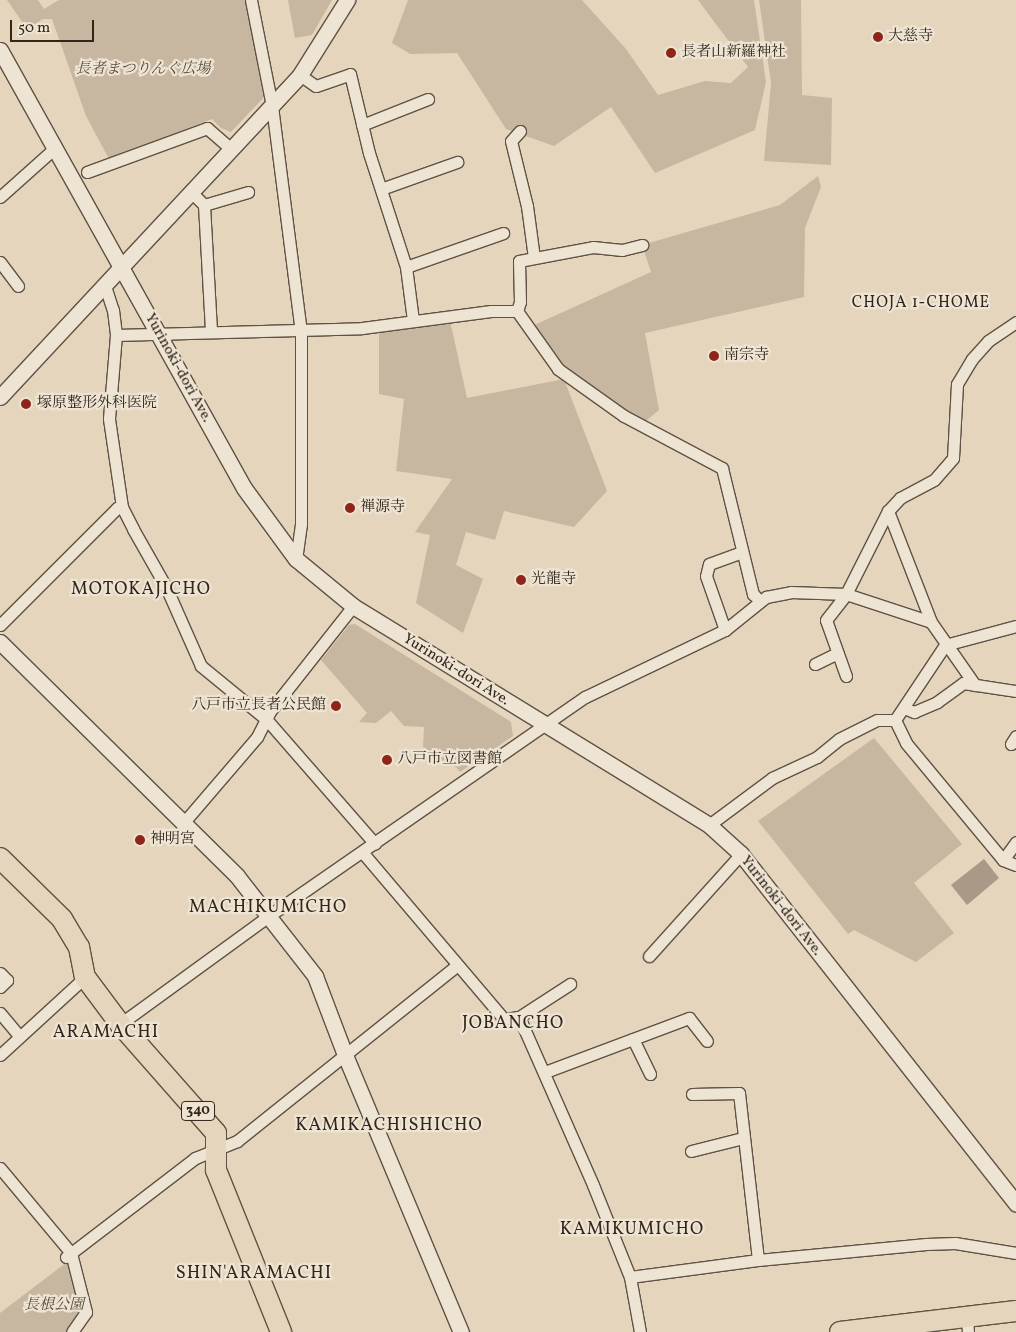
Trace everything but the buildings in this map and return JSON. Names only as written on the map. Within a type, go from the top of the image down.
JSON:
[{"type":"highway","name":"340","points":[[0,858],[62,919],[78,948],[85,978],[120,1024],[216,1133],[216,1170],[281,1332]]},
{"type":"highway","points":[[840,1332],[968,1325],[1016,1311]]},
{"type":"street","points":[[252,0],[272,106],[301,331],[301,524],[296,559]]},
{"type":"street","points":[[0,397],[300,75],[347,0]]},
{"type":"street","name":"Yurinoki-dori Ave.","points":[[0,50],[123,267],[244,488],[269,526],[296,559],[353,606],[709,825],[741,854],[1016,1204]]},
{"type":"street","points":[[300,75],[316,86],[350,74],[362,125],[406,267],[413,320]]},
{"type":"street","points":[[362,125],[428,99]]},
{"type":"street","points":[[87,172],[207,128],[231,149]]},
{"type":"street","points":[[520,131],[511,141],[526,206],[534,258]]},
{"type":"street","points":[[0,197],[56,147]]},
{"type":"street","points":[[381,189],[457,162]]},
{"type":"street","points":[[191,192],[204,205],[210,332]]},
{"type":"street","points":[[204,205],[248,192]]},
{"type":"street","points":[[406,267],[503,233]]},
{"type":"street","points":[[517,311],[520,302],[519,261],[593,247],[622,250],[642,245]]},
{"type":"street","points":[[0,262],[18,286]]},
{"type":"street","points":[[105,286],[116,336],[109,419],[122,507],[166,587],[201,666],[267,720],[375,844]]},
{"type":"street","points":[[116,336],[362,328],[491,311],[517,311]]},
{"type":"street","points":[[517,311],[558,369],[624,416],[722,468],[753,594],[760,601]]},
{"type":"street","points":[[846,676],[826,620],[846,594],[888,511],[900,498],[934,480],[953,458],[957,384],[972,359],[988,341],[1016,322]]},
{"type":"street","points":[[0,625],[117,508],[122,507]]},
{"type":"street","points":[[888,511],[931,622],[945,645],[975,685]]},
{"type":"street","points":[[725,630],[706,576],[709,564],[742,552]]},
{"type":"street","points":[[120,1024],[270,915],[363,853],[585,697],[725,630],[739,622],[760,601],[791,592],[846,594],[931,622]]},
{"type":"street","points":[[185,821],[257,737],[271,710],[353,606]]},
{"type":"street","points":[[895,720],[945,645],[1016,626]]},
{"type":"street","points":[[0,642],[185,821],[270,915],[315,976],[345,1056],[461,1332]]},
{"type":"street","points":[[815,664],[838,654]]},
{"type":"street","points":[[904,708],[914,712],[937,702],[963,683],[1016,692]]},
{"type":"street","points":[[709,825],[765,782],[817,757],[839,739],[877,720],[895,720]]},
{"type":"street","points":[[895,720],[906,743],[1003,860],[1016,865]]},
{"type":"street","points":[[1003,860],[1016,842]]},
{"type":"street","points":[[363,853],[456,966],[504,1019],[519,1017],[570,984]]},
{"type":"street","points":[[649,956],[741,854]]},
{"type":"street","points":[[69,1255],[195,1158],[237,1141],[456,966]]},
{"type":"street","points":[[0,973],[7,980],[0,987]]},
{"type":"street","points":[[0,1055],[85,978]]},
{"type":"street","points":[[0,1013],[19,1036]]},
{"type":"street","points":[[519,1017],[545,1072],[630,1277],[640,1332]]},
{"type":"street","points":[[545,1072],[689,1018],[707,1041]]},
{"type":"street","points":[[633,1039],[650,1074]]},
{"type":"street","points":[[692,1094],[739,1093],[758,1260]]},
{"type":"street","points":[[691,1151],[743,1138]]},
{"type":"street","points":[[0,1168],[69,1255],[86,1312],[72,1332]]},
{"type":"street","points":[[630,1277],[758,1260],[955,1242],[1016,1253]]},
{"type":"green space","name":"長者まつりんぐ広場","points":[[7,0],[38,0],[44,9],[59,0],[247,0],[266,95],[231,132],[221,128],[212,119],[109,159],[86,116],[52,19],[43,19],[27,29]]},
{"type":"green space","points":[[288,0],[332,0],[312,35],[295,38]]},
{"type":"green space","points":[[408,0],[582,0],[626,49],[658,95],[705,81],[731,83],[748,67],[698,0],[754,0],[766,82],[755,130],[655,173],[611,107],[554,146],[506,129],[457,53],[410,54],[392,43]]},
{"type":"green space","points":[[759,0],[801,0],[802,95],[832,98],[831,165],[764,161],[771,83]]},
{"type":"green space","points":[[818,176],[821,187],[805,228],[804,297],[645,333],[659,410],[641,425],[558,369],[530,327],[651,272],[642,245],[780,205]]},
{"type":"green space","points":[[449,316],[467,398],[564,379],[607,491],[574,527],[504,511],[495,540],[466,532],[456,565],[483,579],[463,633],[416,603],[430,535],[415,532],[452,479],[396,471],[404,399],[379,394],[379,325]]},
{"type":"green space","points":[[355,624],[511,722],[513,736],[460,772],[453,764],[438,763],[423,747],[424,727],[404,726],[391,711],[376,723],[359,722],[367,713],[321,660],[349,625]]},
{"type":"green space","points":[[874,738],[962,844],[914,883],[954,933],[916,962],[854,930],[848,934],[758,821]]},
{"type":"green space","name":"長根公園","points":[[67,1262],[70,1265],[83,1311],[68,1332],[0,1332],[0,1313]]},
{"type":"shaded area","points":[[984,859],[999,878],[967,905],[951,885]]},
{"type":"place","name":"大慈寺","points":[[878,37]]},
{"type":"place","name":"長者山新羅神社","points":[[671,53]]},
{"type":"place","name":"南宗寺","points":[[714,356]]},
{"type":"place","name":"塚原整形外科医院","points":[[26,404]]},
{"type":"place","name":"禅源寺","points":[[350,508]]},
{"type":"place","name":"光龍寺","points":[[521,580]]},
{"type":"place","name":"八戸市立長者公民館","points":[[336,706]]},
{"type":"place","name":"八戸市立図書館","points":[[387,760]]},
{"type":"place","name":"神明宮","points":[[140,840]]},
{"type":"district","name":"CHOJA 1-CHOME","points":[[921,303]]},
{"type":"district","name":"MOTOKAJICHO","points":[[141,590]]},
{"type":"district","name":"MACHIKUMICHO","points":[[268,908]]},
{"type":"district","name":"JOBANCHO","points":[[513,1024]]},
{"type":"district","name":"ARAMACHI","points":[[106,1033]]},
{"type":"district","name":"KAMIKACHISHICHO","points":[[389,1126]]},
{"type":"district","name":"KAMIKUMICHO","points":[[632,1230]]},
{"type":"district","name":"SHIN'ARAMACHI","points":[[254,1274]]}]
